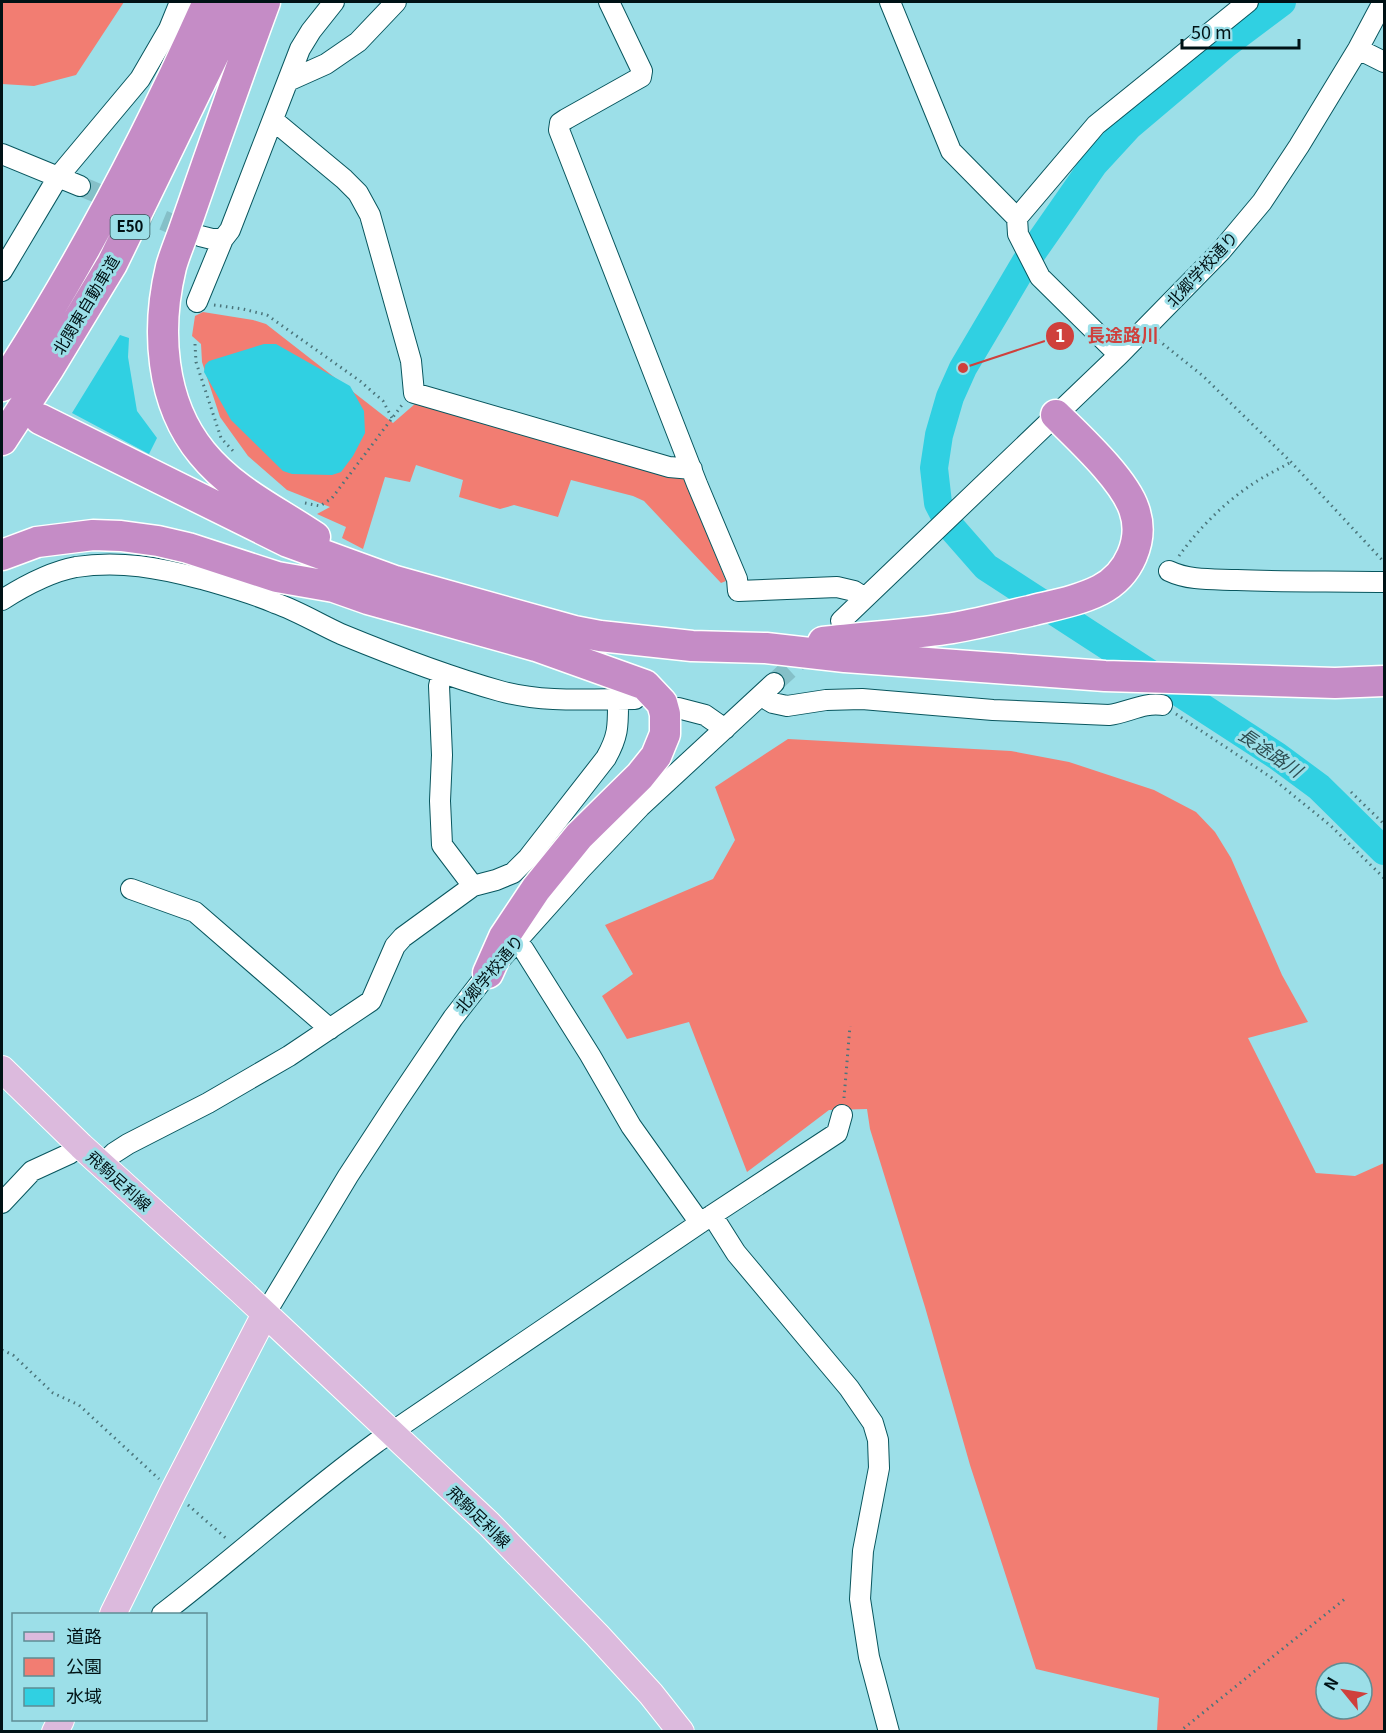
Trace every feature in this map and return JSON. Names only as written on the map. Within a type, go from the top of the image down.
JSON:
[{"type":"highway","name":"北関東自動車道","points":[[2,386],[35,335],[89,242],[132,161],[208,2]]},
{"type":"highway","name":"北関東自動車道","points":[[2,440],[112,264],[219,44],[237,2]]},
{"type":"highway","points":[[265,2],[171,267],[164,315],[166,378],[187,432],[215,468],[242,492],[296,524],[364,570]]},
{"type":"highway","points":[[2,354],[74,241],[132,161]]},
{"type":"highway","points":[[766,648],[946,629],[1067,603],[1101,590],[1114,581],[1132,558],[1136,546],[1137,521],[1134,509],[1115,477],[1056,415]]},
{"type":"highway","points":[[488,974],[504,937],[536,889],[579,836],[640,776],[656,756],[665,734],[665,714],[662,703],[645,685],[536,646],[368,599],[334,586],[280,554],[37,425],[288,542],[395,581],[573,631],[692,646],[766,648],[1108,683]]},
{"type":"highway","points":[[2,555],[38,542],[63,538],[93,534],[121,536],[188,548],[277,577],[334,586]]},
{"type":"highway","points":[[536,646],[608,654],[1220,688],[1384,702]]},
{"type":"highway","points":[[1220,688],[1384,681]]},
{"type":"main road","name":"飛駒足利線","points":[[2,1069],[101,1165],[265,1314],[489,1524],[651,1694],[681,1731]]},
{"type":"main road","points":[[114,1613],[265,1314]]},
{"type":"street","points":[[2,271],[58,177],[140,79],[169,29],[180,2]]},
{"type":"street","points":[[197,302],[223,239],[230,230],[300,50],[311,31],[334,2]]},
{"type":"street","points":[[288,81],[326,64],[358,42],[396,2]]},
{"type":"street","points":[[609,2],[642,71],[641,77],[566,119],[560,123],[559,130],[736,579],[738,591],[837,587],[854,591],[865,598]]},
{"type":"street","points":[[890,2],[951,151],[1017,218],[1018,234],[1040,277],[1119,355]]},
{"type":"street","points":[[1017,218],[1096,125],[1248,2]]},
{"type":"street","name":"北郷学校通り","points":[[841,621],[1145,330],[1245,224],[1299,146],[1358,49],[1383,2]]},
{"type":"street","points":[[1358,49],[1384,62]]},
{"type":"street","points":[[273,120],[344,178],[358,193],[370,215],[411,360],[414,393],[669,467],[692,469]]},
{"type":"street","points":[[2,154],[80,186]]},
{"type":"street","points":[[200,236],[212,240],[223,239]]},
{"type":"street","points":[[2,600],[37,580],[74,567],[119,563],[144,566],[217,584],[277,603],[344,635],[442,673],[518,695],[548,699],[627,699],[614,744],[606,758],[528,858],[513,873],[473,886],[403,937],[394,946],[371,1001],[290,1056],[208,1103],[128,1144],[101,1165]]},
{"type":"street","points":[[1169,571],[1181,577],[1197,578],[1384,582]]},
{"type":"street","points":[[442,673],[439,686],[442,845],[473,886]]},
{"type":"street","name":"北郷学校通り","points":[[265,1314],[348,1176],[395,1104],[453,1018],[488,974],[640,807],[768,690],[779,705],[787,706],[826,700],[862,699],[993,710],[1109,715],[1152,704],[1162,705]]},
{"type":"street","points":[[678,708],[705,715],[725,729]]},
{"type":"street","points":[[131,889],[195,912],[330,1029]]},
{"type":"street","points":[[516,941],[524,950],[590,1055],[631,1126],[849,1389],[873,1422],[878,1440],[879,1468],[863,1551],[860,1599],[869,1657],[888,1731]]},
{"type":"street","points":[[163,1613],[340,1469],[706,1219],[837,1133],[842,1115]]},
{"type":"street","points":[[2,1203],[32,1171],[81,1146]]},
{"type":"path","points":[[197,302],[267,315],[360,381],[382,401],[392,418]]},
{"type":"path","points":[[1145,330],[1203,376],[1291,462],[1384,562]]},
{"type":"path","points":[[195,344],[196,362],[221,438],[242,460]]},
{"type":"path","points":[[299,500],[320,506],[332,498],[402,404],[414,393]]},
{"type":"path","points":[[1169,571],[1196,534],[1226,504],[1253,483],[1291,462]]},
{"type":"path","points":[[1162,705],[1272,778],[1331,826],[1384,878]]},
{"type":"path","points":[[1350,792],[1384,824]]},
{"type":"path","points":[[842,1115],[850,1026]]},
{"type":"path","points":[[2,1350],[13,1355],[53,1393],[79,1405],[241,1551]]},
{"type":"path","points":[[1179,1731],[1346,1598]]},
{"type":"green space","points":[[2,2],[124,2],[76,75],[34,86],[2,84]]},
{"type":"green space","points":[[203,312],[266,324],[393,423],[416,403],[684,478],[726,581],[721,583],[644,501],[633,496],[571,480],[558,517],[514,505],[500,509],[459,497],[463,480],[416,465],[410,482],[385,477],[363,549],[342,538],[346,527],[317,514],[330,507],[287,490],[248,456],[220,417],[202,362],[201,344],[192,336],[195,316]]},
{"type":"green space","points":[[788,739],[1011,751],[1069,762],[1154,790],[1196,812],[1215,832],[1231,858],[1282,975],[1308,1022],[1248,1038],[1316,1173],[1355,1176],[1384,1163],[1384,1731],[1157,1731],[1159,1698],[1036,1669],[970,1465],[925,1307],[870,1129],[867,1109],[829,1110],[747,1172],[689,1022],[627,1039],[602,996],[633,974],[605,925],[713,879],[735,840],[715,787]]},
{"type":"water","points":[[120,335],[129,338],[128,357],[137,411],[157,438],[149,454],[72,413]]},
{"type":"water","points":[[264,344],[276,344],[350,386],[364,411],[365,433],[353,456],[341,472],[332,475],[292,474],[283,471],[231,420],[204,372],[205,365],[209,361]]},
{"type":"waterway","name":"長途路川","points":[[1282,2],[1226,44],[1129,126],[1094,164],[1025,263],[963,368],[950,397],[939,435],[934,468],[938,503],[950,526],[986,567],[1277,756],[1319,787],[1384,851]]},
{"type":"tunnel","points":[[80,186],[194,233]]},
{"type":"tunnel","points":[[774,683],[812,648]]},
{"type":"place","name":"長途路川","points":[[963,368]]}]
